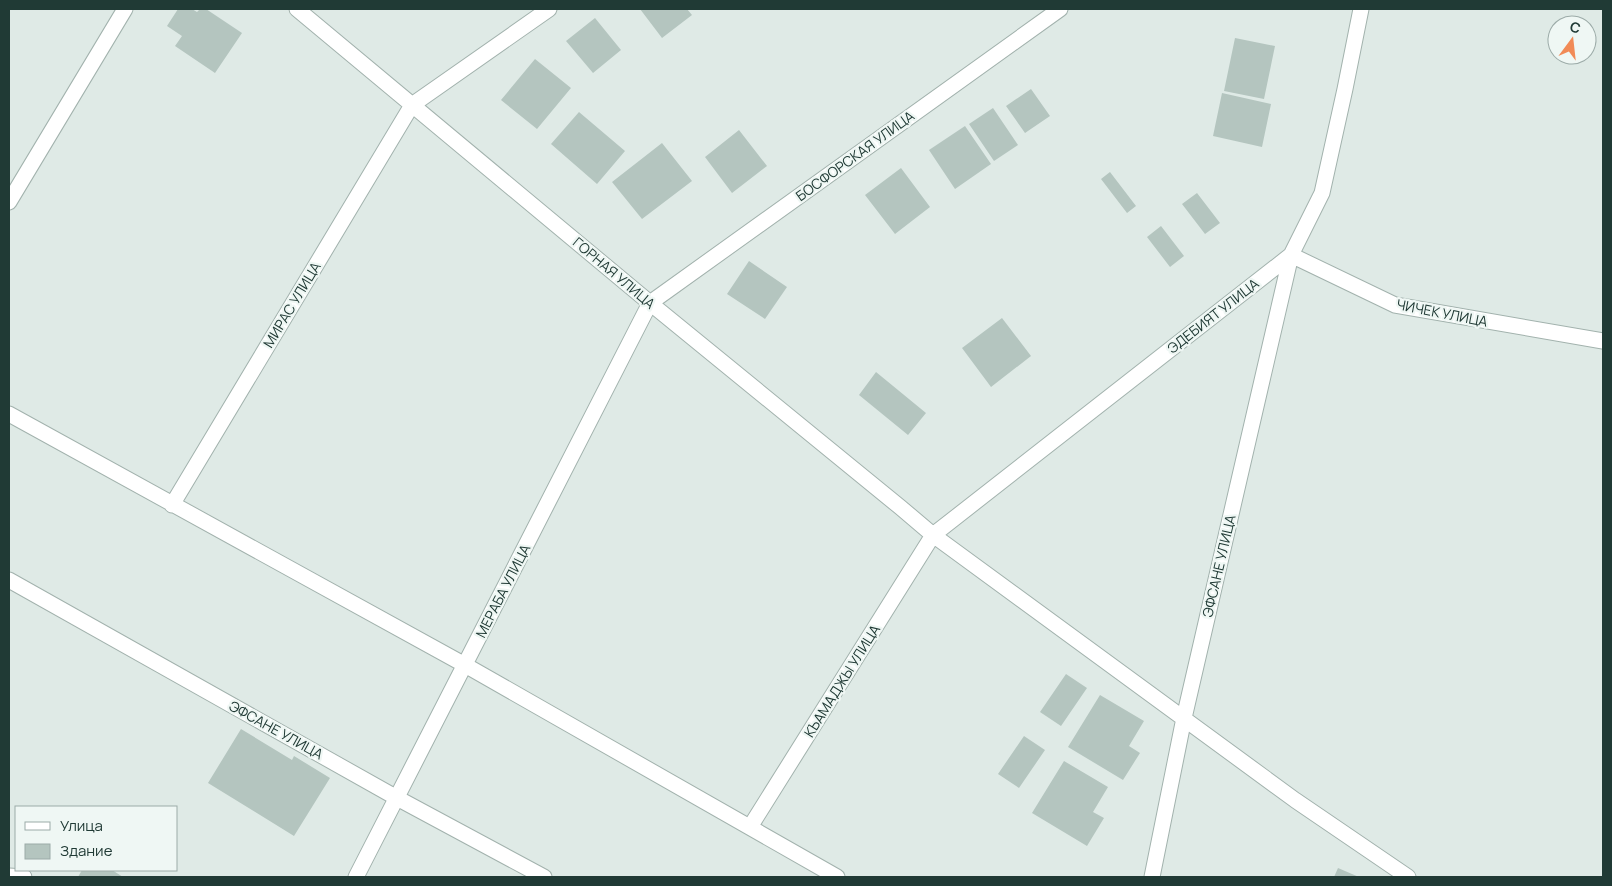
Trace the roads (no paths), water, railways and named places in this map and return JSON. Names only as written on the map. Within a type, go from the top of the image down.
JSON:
[{"type":"street","points":[[9,202],[125,9]]},
{"type":"street","name":"ГОРНАЯ УЛИЦА","points":[[297,9],[650,304],[933,535],[1295,800],[1408,877]]},
{"type":"street","points":[[412,105],[549,9]]},
{"type":"street","name":"БОСФОРСКАЯ УЛИЦА","points":[[650,304],[1060,9]]},
{"type":"street","name":"ЭДЕБИЯТ УЛИЦА","points":[[933,535],[1291,255],[1322,193],[1361,9]]},
{"type":"street","name":"МИРАС УЛИЦА","points":[[172,505],[412,105]]},
{"type":"street","name":"ЧИЧЕК УЛИЦА","points":[[1291,255],[1395,305],[1603,341]]},
{"type":"street","name":"ЭФСАНЕ УЛИЦА","points":[[1152,877],[1184,718],[1291,255]]},
{"type":"street","name":"МЕРАБА УЛИЦА","points":[[356,877],[650,304]]},
{"type":"street","points":[[9,414],[465,665],[837,877]]},
{"type":"street","name":"КЪАМАДЖЫ УЛИЦА","points":[[750,827],[933,535]]},
{"type":"street","name":"ЭФСАНЕ УЛИЦА","points":[[9,580],[397,798],[544,877]]},
{"type":"street","points":[[9,876],[24,877]]}]
